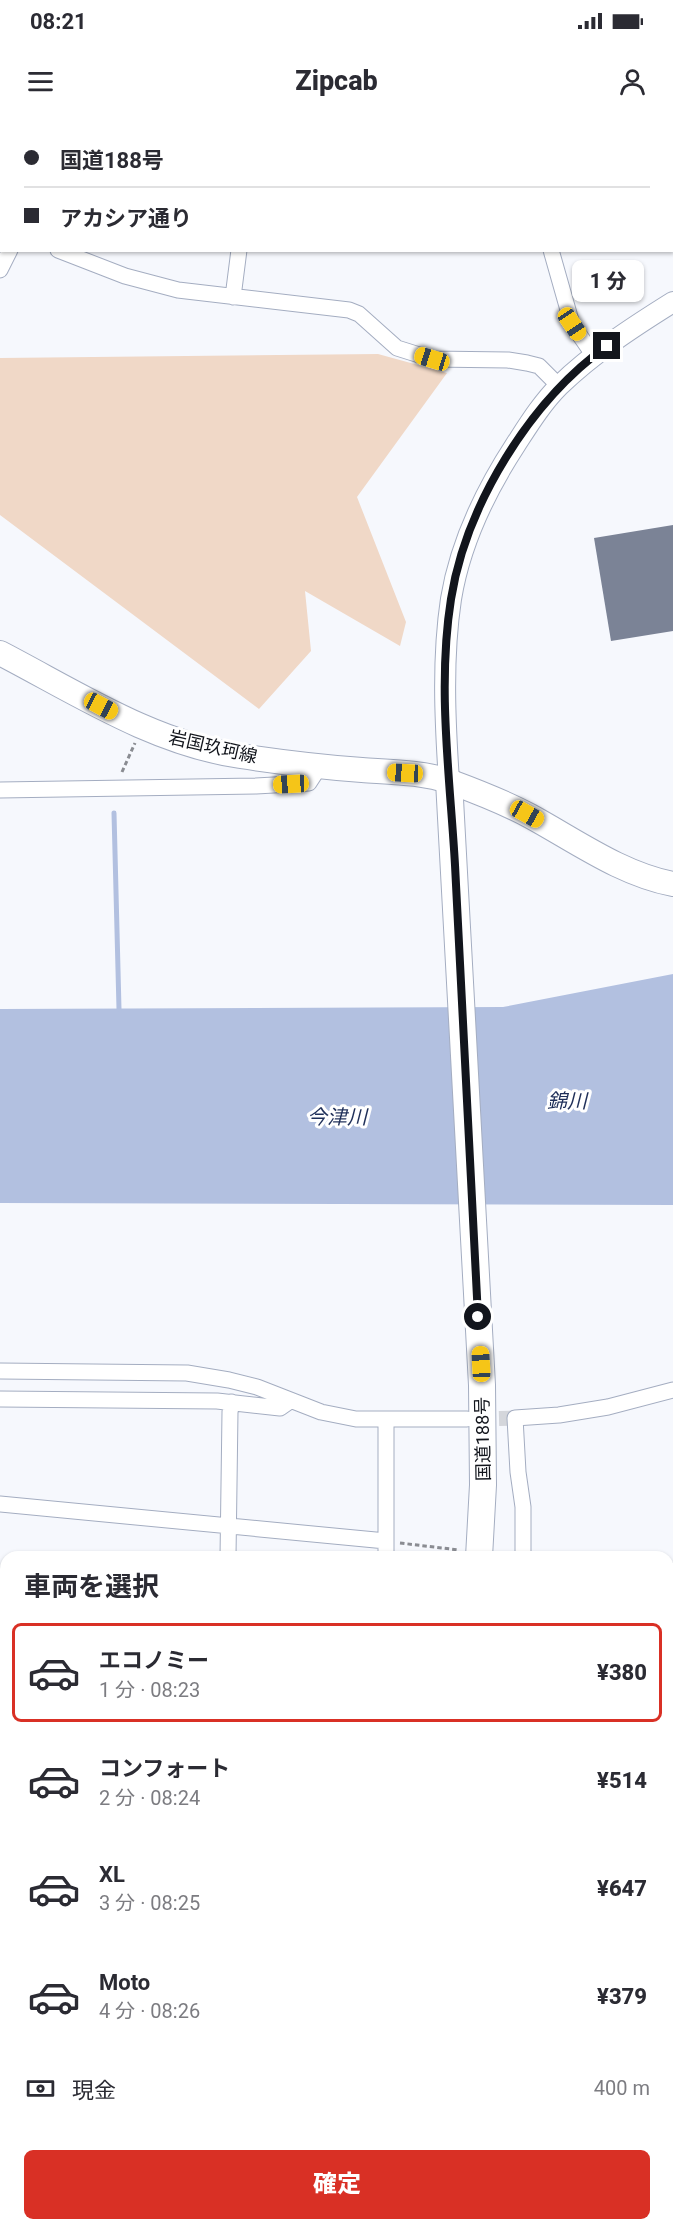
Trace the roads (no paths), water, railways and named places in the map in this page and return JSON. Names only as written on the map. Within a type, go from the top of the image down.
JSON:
[{"type":"highway","name":"国道188号","points":[[449,781],[481,1364],[483,1485],[472,1551]]},
{"type":"main road","name":"岩国玖珂線","points":[[0,652],[142,728],[195,746],[239,756],[320,766],[420,774],[449,781],[527,814],[627,870],[652,880],[673,884]]},
{"type":"street","points":[[0,270],[9,252]]},
{"type":"street","points":[[63,252],[136,279],[178,291],[349,310],[359,314],[397,348],[432,359],[508,360],[527,363],[539,366],[559,386]]},
{"type":"street","points":[[233,297],[238,252]]},
{"type":"street","points":[[552,252],[572,324],[594,356]]},
{"type":"street","points":[[449,781],[446,651],[452,597],[463,554],[495,476],[539,409],[559,386],[594,356],[673,302]]},
{"type":"street","points":[[0,790],[309,783],[320,766]]},
{"type":"street","points":[[0,1371],[187,1373],[229,1380],[321,1412],[357,1419],[386,1421],[467,1419]]},
{"type":"street","points":[[526,1551],[515,1418],[559,1415],[608,1407],[673,1390]]},
{"type":"street","points":[[0,1399],[232,1402],[280,1408],[290,1401]]},
{"type":"street","points":[[228,1551],[232,1402]]},
{"type":"street","points":[[386,1421],[386,1551]]},
{"type":"street","points":[[0,1504],[386,1541]]},
{"type":"water","name":"錦川","points":[[673,974],[673,1205],[0,1203],[0,1009],[503,1007]]},
{"type":"waterway","points":[[114,813],[119,1009]]},
{"type":"tunnel","points":[[476,1419],[515,1418]]},
{"type":"water label","name":"今津川","points":[[337,1117]]}]
